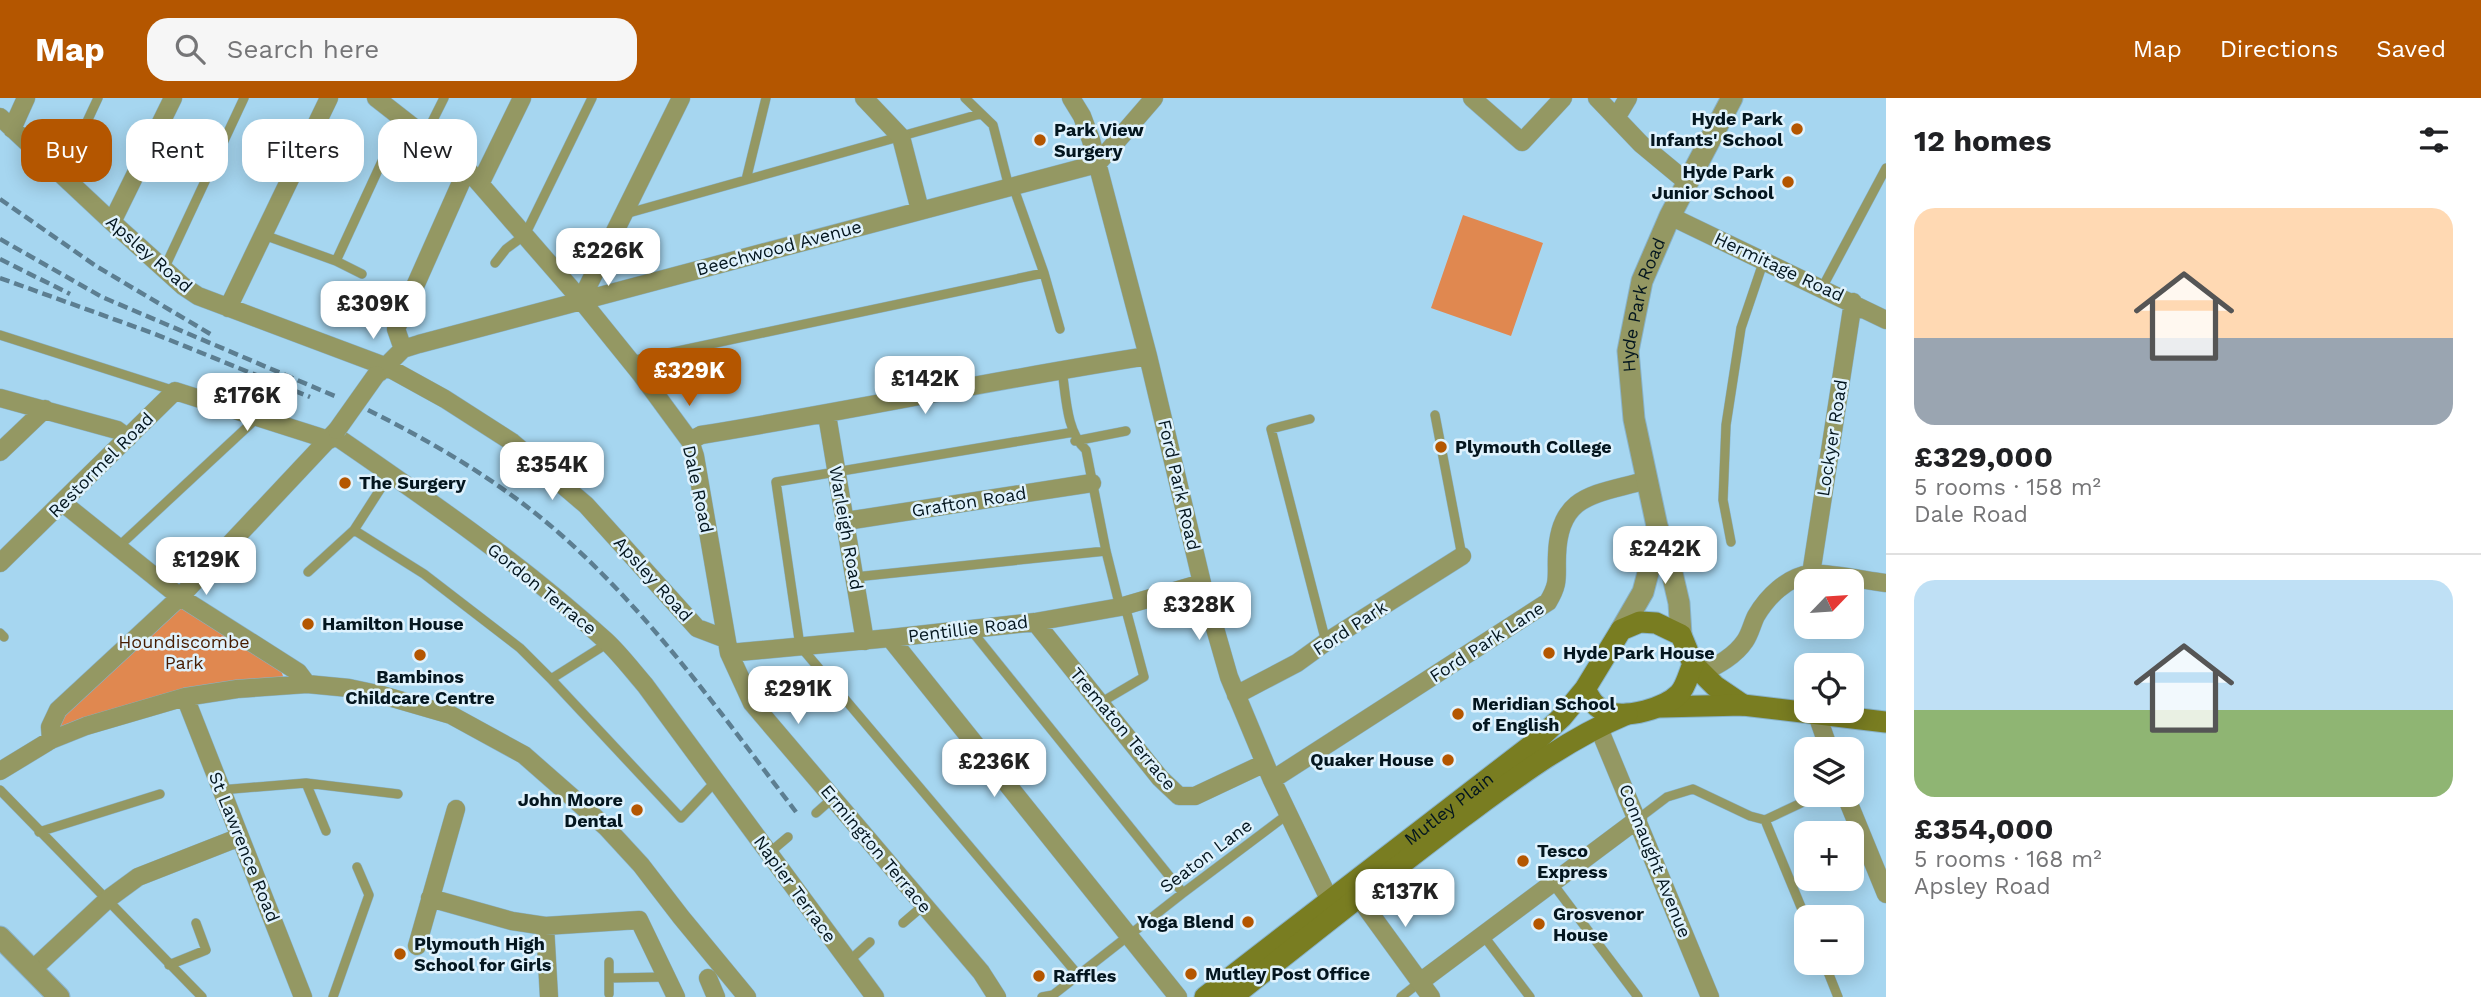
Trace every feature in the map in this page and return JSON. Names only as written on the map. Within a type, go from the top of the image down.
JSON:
[{"type":"main road","points":[[1743,705],[1715,686],[1697,668],[1681,635],[1656,623],[1640,622],[1621,630],[1585,689],[1593,704],[1607,712],[1629,713],[1661,707],[1743,705],[1794,710]]},
{"type":"main road","points":[[1661,707],[1681,693],[1697,668]]},
{"type":"main road","name":"Mutley Plain","points":[[1232,997],[1334,907],[1532,745],[1562,717],[1585,689]]},
{"type":"main road","name":"Mutley Plain","points":[[1205,997],[1334,907],[1359,898],[1416,852],[1557,749],[1598,726],[1629,713]]},
{"type":"main road","points":[[1864,719],[1886,722]]},
{"type":"street","points":[[6,123],[26,98]]},
{"type":"street","points":[[112,222],[173,98]]},
{"type":"street","points":[[228,308],[329,98]]},
{"type":"street","name":"Dale Road","points":[[376,98],[402,118]]},
{"type":"street","points":[[480,184],[522,98]]},
{"type":"street","points":[[581,300],[681,98]]},
{"type":"street","points":[[864,98],[901,137],[920,210]]},
{"type":"street","name":"Ford Park Road","points":[[1072,98],[1082,116],[1097,164],[1148,356],[1202,583],[1236,695],[1272,780],[1334,907]]},
{"type":"street","points":[[1097,164],[1154,98]]},
{"type":"street","points":[[1472,98],[1522,142],[1563,98]]},
{"type":"street","points":[[1597,98],[1641,144],[1688,183]]},
{"type":"street","points":[[1616,118],[1628,98]]},
{"type":"street","name":"Hyde Park Road","points":[[1681,635],[1679,603],[1669,560],[1657,526],[1634,419],[1628,351],[1642,281],[1670,216],[1732,98]]},
{"type":"street","name":"Apsley Road","points":[[6,123],[21,137]]},
{"type":"street","name":"Beechwood Avenue","points":[[403,349],[1097,164]]},
{"type":"street","name":"Dale Road","points":[[477,181],[631,361],[690,441],[728,646],[752,703]]},
{"type":"street","name":"Apsley Road","points":[[69,182],[164,269],[198,296],[445,400],[512,442],[586,505],[697,628],[728,646]]},
{"type":"street","points":[[51,740],[50,727],[58,710],[180,597],[333,435],[381,371],[403,349],[396,329],[461,182]]},
{"type":"street","name":"Hermitage Road","points":[[1670,216],[1886,320]]},
{"type":"street","name":"Lockyer Road","points":[[1812,569],[1853,302]]},
{"type":"street","points":[[690,441],[701,435],[827,415],[1148,356]]},
{"type":"street","points":[[175,391],[333,435]]},
{"type":"street","name":"Restormel Road","points":[[0,563],[175,391]]},
{"type":"street","points":[[0,398],[117,430],[128,439]]},
{"type":"street","points":[[0,452],[45,409]]},
{"type":"street","name":"Warleigh Road","points":[[827,415],[865,640]]},
{"type":"street","name":"Gordon Terrace","points":[[333,435],[452,517],[551,593],[608,643],[645,685],[716,781]]},
{"type":"street","name":"Ford Park Lane","points":[[1272,780],[1548,602],[1558,587],[1557,541],[1563,519],[1576,502],[1647,480]]},
{"type":"street","name":"Grafton Road","points":[[846,521],[1092,483]]},
{"type":"street","points":[[63,503],[180,597],[298,672],[307,684]]},
{"type":"street","name":"Hyde Park Road","points":[[1621,630],[1643,592],[1657,526]]},
{"type":"street","name":"Ford Park","points":[[1236,695],[1297,663],[1462,556]]},
{"type":"street","points":[[1864,580],[1886,583]]},
{"type":"street","points":[[1697,668],[1717,666],[1739,649],[1766,601],[1781,587],[1794,581]]},
{"type":"street","name":"Pentillie Road","points":[[728,646],[800,646],[1035,622],[1123,606],[1202,583]]},
{"type":"street","name":"Trematon Terrace","points":[[1035,622],[1160,778],[1179,796],[1195,796],[1265,763]]},
{"type":"street","points":[[890,638],[1178,997]]},
{"type":"street","points":[[0,771],[51,740],[127,712],[185,697],[237,689],[307,684],[349,688],[451,715],[524,755],[607,827],[747,997]]},
{"type":"street","name":"St Lawrence Road","points":[[185,697],[303,997]]},
{"type":"street","name":"Ermington Terrace","points":[[752,703],[981,972],[997,997]]},
{"type":"street","name":"Connaught Avenue","points":[[1598,726],[1710,997]]},
{"type":"street","name":"Napier Terrace","points":[[716,781],[875,997]]},
{"type":"street","points":[[1850,807],[1886,894]]},
{"type":"street","points":[[417,946],[456,809]]},
{"type":"street","points":[[1359,898],[1425,990],[1483,935],[1638,819]]},
{"type":"street","points":[[32,970],[108,899],[138,877],[240,837]]},
{"type":"street","points":[[430,898],[545,926],[639,920],[676,997]]},
{"type":"street","points":[[545,926],[549,997]]},
{"type":"street","points":[[0,937],[59,997]]},
{"type":"street","points":[[708,978],[716,997]]},
{"type":"lane","points":[[88,119],[98,98]]},
{"type":"lane","points":[[164,269],[244,98]]},
{"type":"lane","points":[[434,119],[444,98]]},
{"type":"lane","points":[[495,263],[506,249],[525,235],[592,98]]},
{"type":"lane","points":[[746,180],[766,98]]},
{"type":"lane","points":[[965,98],[993,125],[1011,187],[1044,273],[1060,329]]},
{"type":"lane","points":[[623,215],[980,114]]},
{"type":"lane","points":[[336,261],[402,118]]},
{"type":"lane","points":[[1822,288],[1886,168]]},
{"type":"lane","points":[[264,235],[336,261],[362,274]]},
{"type":"lane","points":[[1731,542],[1723,499],[1726,425],[1741,328],[1764,260]]},
{"type":"lane","points":[[631,361],[1044,273]]},
{"type":"lane","points":[[0,335],[175,391]]},
{"type":"lane","points":[[1062,370],[1075,436],[1086,450],[1106,551],[1144,677],[1100,703]]},
{"type":"lane","points":[[1435,415],[1462,556]]},
{"type":"lane","points":[[117,548],[259,416]]},
{"type":"lane","points":[[1310,419],[1271,429],[1326,642]]},
{"type":"lane","points":[[1079,976],[800,646],[776,482],[1075,436],[1126,431]]},
{"type":"lane","points":[[308,572],[354,530],[390,474]]},
{"type":"lane","points":[[354,530],[424,574],[520,648],[681,818],[716,781]]},
{"type":"lane","points":[[855,577],[1106,551]]},
{"type":"lane","points":[[970,629],[1183,893]]},
{"type":"lane","points":[[551,679],[608,643]]},
{"type":"lane","points":[[220,790],[306,783],[398,794]]},
{"type":"lane","points":[[306,783],[326,831]]},
{"type":"lane","points":[[1638,819],[1667,797],[1693,789],[1750,816],[1765,820],[1794,806]]},
{"type":"lane","points":[[0,790],[202,997]]},
{"type":"lane","points":[[39,832],[160,794]]},
{"type":"lane","points":[[816,813],[833,798]]},
{"type":"lane","name":"Seaton Lane","points":[[1042,997],[1053,995],[1079,976],[1288,814]]},
{"type":"lane","points":[[1765,820],[1800,905]]},
{"type":"lane","points":[[769,853],[788,837]]},
{"type":"lane","points":[[357,867],[369,895]]},
{"type":"lane","points":[[334,997],[373,884]]},
{"type":"lane","points":[[1553,884],[1638,997]]},
{"type":"lane","points":[[903,923],[924,905]]},
{"type":"lane","points":[[169,965],[206,950],[196,923]]},
{"type":"lane","points":[[1483,935],[1530,997]]},
{"type":"lane","points":[[849,961],[870,942]]},
{"type":"lane","points":[[609,962],[609,994]]},
{"type":"lane","points":[[1830,975],[1839,997]]},
{"type":"lane","points":[[609,978],[666,977]]},
{"type":"lane","points":[[1401,997],[1425,990]]},
{"type":"green space","points":[[1463,215],[1543,243],[1511,336],[1431,308]]},
{"type":"green space","name":"Houndiscombe Park","points":[[180,597],[277,659],[284,679],[51,740],[58,710]]},
{"type":"railway","points":[[0,199],[96,266],[212,335]]},
{"type":"railway","points":[[0,239],[102,297],[337,397]]},
{"type":"railway","points":[[0,259],[70,294]]},
{"type":"railway","points":[[0,278],[155,334],[310,397]]},
{"type":"railway","points":[[368,410],[443,451],[515,497],[593,564],[684,666],[796,812]]},
{"type":"place","name":"Hyde Park Infants' School","points":[[1797,129]]},
{"type":"place","name":"Park View Surgery","points":[[1040,140]]},
{"type":"place","name":"Hyde Park Junior School","points":[[1788,182]]},
{"type":"place","name":"Plymouth College","points":[[1441,447]]},
{"type":"place","name":"The Surgery","points":[[345,483]]},
{"type":"place","name":"Hamilton House","points":[[308,624]]},
{"type":"place","name":"Hyde Park House","points":[[1549,653]]},
{"type":"place","name":"Bambinos Childcare Centre","points":[[420,655]]},
{"type":"place","name":"Meridian School of English","points":[[1458,714]]},
{"type":"place","name":"Quaker House","points":[[1448,760]]},
{"type":"place","name":"John Moore Dental","points":[[637,810]]},
{"type":"place","name":"Tesco Express","points":[[1523,861]]},
{"type":"place","name":"Yoga Blend","points":[[1248,922]]},
{"type":"place","name":"Grosvenor House","points":[[1539,924]]},
{"type":"place","name":"Plymouth High School for Girls","points":[[400,954]]},
{"type":"place","name":"Mutley Post Office","points":[[1191,974]]},
{"type":"place","name":"Raffles","points":[[1039,976]]}]
